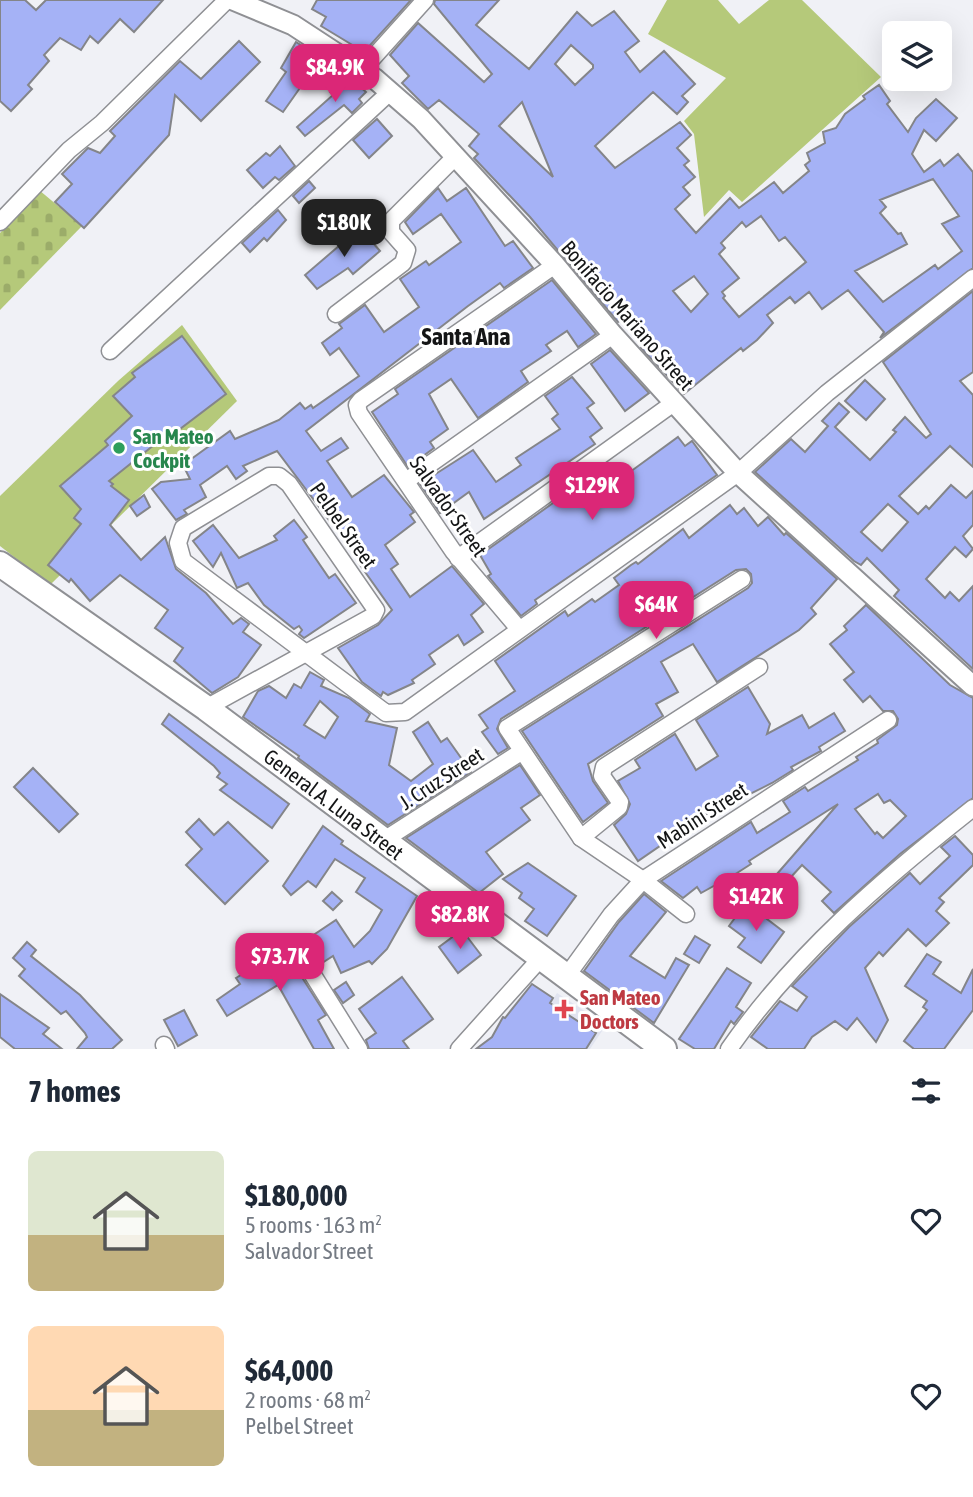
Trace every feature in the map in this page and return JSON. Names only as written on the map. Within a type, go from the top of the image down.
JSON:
[{"type":"main road","name":"General A. Luna Street","points":[[0,564],[206,708],[664,1049]]},
{"type":"street","points":[[0,222],[69,150],[102,123],[227,0]]},
{"type":"street","name":"Bonifacio Mariano Street","points":[[233,0],[293,24],[362,70],[421,120],[555,265],[613,335],[738,473],[973,686]]},
{"type":"street","points":[[362,70],[425,0]]},
{"type":"street","points":[[110,352],[390,92]]},
{"type":"street","points":[[336,314],[403,263],[407,250],[391,232],[391,220],[455,157]]},
{"type":"street","name":"Salvador Street","points":[[519,629],[458,558],[359,413],[357,405],[555,265]]},
{"type":"street","name":"Pelbel Street","points":[[206,708],[308,653],[373,616],[376,610],[289,484],[279,476],[269,476],[184,528],[178,543],[183,561],[308,653],[386,713],[405,712],[738,473],[827,393],[973,278]]},
{"type":"street","points":[[406,481],[613,335]]},
{"type":"street","points":[[458,558],[675,402]]},
{"type":"street","points":[[687,914],[582,838],[508,732],[509,726],[742,579]]},
{"type":"street","points":[[582,838],[619,807],[620,802],[602,776],[604,767],[759,667]]},
{"type":"street","name":"Mabini Street","points":[[566,977],[611,915],[643,880],[888,720]]},
{"type":"street","name":"J. Cruz Street","points":[[384,840],[521,752]]},
{"type":"street","points":[[729,1049],[762,1001],[878,883],[973,808]]},
{"type":"street","points":[[298,951],[359,1049]]},
{"type":"street","points":[[464,1047],[540,959]]},
{"type":"shaded area","name":"San Mateo Doctors","points":[[557,993],[606,1025],[590,1049],[569,1049],[536,1028]]},
{"type":"green space","points":[[667,0],[718,0],[739,24],[769,0],[802,0],[881,77],[742,202],[729,190],[704,217],[694,134],[684,121],[726,78],[648,34]]},
{"type":"green space","points":[[39,190],[82,226],[0,310],[0,233]]},
{"type":"green space","name":"San Mateo Cockpit","points":[[182,325],[237,401],[50,585],[0,546],[0,496],[118,381]]},
{"type":"building","points":[[0,0],[25,0],[36,10],[46,0],[163,0],[134,32],[120,19],[98,43],[90,36],[81,50],[60,38],[44,55],[49,61],[28,85],[32,89],[11,111],[0,101]]},
{"type":"building","points":[[317,0],[411,0],[364,52],[321,26],[326,17],[312,9]]},
{"type":"building","points":[[435,0],[499,0],[476,25],[529,69],[577,12],[592,26],[614,11],[639,41],[625,52],[640,72],[664,51],[695,84],[682,96],[688,102],[677,114],[653,92],[595,146],[615,168],[680,122],[691,135],[677,148],[689,161],[684,165],[695,177],[683,187],[690,195],[675,209],[696,233],[730,198],[739,208],[774,182],[783,193],[809,171],[805,165],[810,161],[807,153],[825,143],[823,132],[836,128],[845,114],[865,99],[863,96],[879,85],[890,101],[887,104],[908,132],[916,118],[936,99],[957,118],[936,141],[924,130],[912,154],[924,172],[940,160],[944,166],[958,154],[973,172],[973,268],[880,338],[884,332],[848,290],[822,309],[809,292],[795,303],[790,297],[767,315],[773,323],[757,340],[743,351],[741,348],[684,394],[641,348],[644,346],[623,319],[618,322],[530,217],[474,158],[478,154],[469,146],[479,134],[439,100],[428,109],[402,83],[409,76],[390,55],[418,23],[484,82],[492,74],[434,4]],"holes":[[[571,45],[593,65],[575,85],[555,64]],[[522,102],[553,177],[499,126]],[[933,179],[959,216],[942,224],[962,251],[938,269],[935,265],[883,302],[855,271],[907,244],[901,233],[898,234],[880,213],[886,207],[880,200]],[[761,216],[779,241],[785,237],[806,262],[739,317],[723,298],[725,296],[722,292],[739,278],[719,254],[725,248],[721,243],[742,222],[746,227]],[[694,276],[708,294],[691,312],[673,291]]]},
{"type":"building","points":[[239,41],[260,62],[201,121],[175,95],[169,135],[84,228],[55,202],[72,184],[62,174],[88,148],[100,153],[115,136],[110,131],[180,61],[201,79]]},
{"type":"building","points":[[296,42],[321,58],[283,112],[266,101],[286,72],[281,68]]},
{"type":"building","points":[[346,74],[366,92],[359,99],[362,103],[352,113],[344,105],[305,136],[297,127],[333,95],[330,92]]},
{"type":"building","points":[[377,119],[392,136],[369,158],[353,140]]},
{"type":"building","points":[[280,146],[295,166],[279,180],[275,177],[263,188],[247,170],[266,153],[270,156]]},
{"type":"building","points":[[309,181],[315,188],[299,203],[293,196]]},
{"type":"building","points":[[438,188],[447,201],[466,188],[505,246],[513,241],[533,268],[504,288],[500,283],[306,431],[321,451],[341,438],[348,448],[327,461],[352,497],[384,475],[414,512],[410,515],[415,522],[385,545],[398,564],[391,569],[410,597],[452,566],[484,604],[471,615],[483,632],[464,645],[458,635],[429,655],[435,664],[412,680],[414,683],[388,695],[383,692],[381,696],[362,682],[338,648],[378,625],[392,610],[358,562],[362,559],[348,538],[332,524],[277,451],[243,466],[247,471],[236,479],[227,466],[200,485],[206,497],[184,510],[187,514],[176,520],[152,489],[161,482],[190,479],[183,465],[230,431],[235,439],[279,420],[300,403],[305,409],[311,405],[313,408],[359,376],[339,348],[330,355],[322,343],[342,328],[339,324],[365,305],[384,332],[419,307],[400,279],[426,261],[429,265],[461,242],[441,214],[413,234],[405,222]]},
{"type":"building","points":[[278,210],[286,220],[267,241],[264,238],[250,252],[242,243]]},
{"type":"building","points":[[360,228],[380,251],[353,274],[348,268],[317,289],[305,275]]},
{"type":"building","points":[[552,280],[596,334],[578,347],[567,331],[546,345],[551,351],[521,371],[528,382],[478,418],[451,379],[429,394],[448,429],[430,442],[434,448],[408,467],[372,412],[398,394],[395,389]]},
{"type":"building","points":[[973,291],[973,372],[960,381],[973,395],[973,467],[950,446],[899,496],[918,514],[926,506],[929,509],[951,485],[966,498],[973,491],[973,525],[963,536],[973,549],[966,557],[955,547],[926,579],[945,598],[950,592],[959,601],[973,586],[973,669],[894,596],[899,590],[867,558],[861,565],[854,561],[755,472],[791,439],[805,452],[828,426],[822,421],[839,403],[849,412],[835,427],[870,460],[896,432],[893,430],[905,417],[926,438],[931,434],[883,362]],"holes":[[[888,504],[908,522],[882,551],[861,532]]]},
{"type":"building","points":[[182,336],[226,394],[176,432],[174,429],[109,481],[113,484],[111,486],[129,500],[110,525],[141,560],[165,537],[176,569],[206,593],[233,624],[241,618],[249,624],[243,632],[261,645],[238,677],[212,693],[174,661],[183,648],[155,628],[168,610],[120,575],[90,601],[71,579],[69,582],[48,565],[81,524],[74,518],[81,509],[60,486],[108,445],[105,441],[132,416],[113,396],[135,377],[132,373]]},
{"type":"building","points":[[610,350],[649,393],[625,411],[591,364]]},
{"type":"building","points":[[572,377],[594,403],[587,408],[602,428],[590,437],[595,444],[484,519],[469,492],[440,513],[420,484],[473,450],[496,482],[521,465],[516,458],[560,429],[552,419],[558,414],[545,396]]},
{"type":"building","points":[[865,380],[885,399],[866,420],[845,401]]},
{"type":"building","points":[[678,437],[685,446],[692,441],[717,475],[535,600],[537,604],[521,616],[488,576],[491,574],[480,555],[591,476],[593,479],[609,468],[613,474],[625,466],[630,472]]},
{"type":"building","points":[[144,495],[150,507],[137,516],[130,506]]},
{"type":"building","points":[[730,505],[737,514],[744,508],[758,526],[768,517],[784,535],[786,533],[837,579],[811,608],[816,614],[799,630],[717,682],[693,644],[661,662],[678,692],[656,704],[663,716],[588,764],[593,781],[608,803],[583,822],[522,731],[748,588],[752,583],[751,574],[746,569],[736,570],[501,719],[497,729],[508,748],[498,754],[482,732],[488,728],[479,715],[515,691],[495,661],[565,611],[568,616],[592,599],[595,602],[619,585],[614,578],[631,565],[636,562],[638,564],[683,529],[689,538]]},
{"type":"building","points":[[294,520],[307,537],[303,540],[329,578],[335,574],[356,603],[304,638],[299,634],[302,630],[299,626],[294,629],[264,605],[248,583],[237,588],[221,553],[213,567],[193,541],[213,525],[239,558],[277,540],[274,536]]},
{"type":"building","points":[[866,605],[950,685],[973,698],[973,798],[900,854],[834,913],[822,901],[831,892],[802,865],[779,890],[770,882],[838,804],[749,861],[751,864],[737,873],[701,893],[697,887],[683,898],[661,881],[751,822],[757,833],[790,812],[783,801],[805,787],[808,791],[858,760],[856,757],[878,743],[877,740],[897,725],[898,719],[893,711],[883,711],[870,696],[863,702],[844,680],[854,672],[830,644],[847,630],[844,626]],"holes":[[[878,794],[884,803],[890,800],[906,816],[883,838],[877,832],[875,834],[855,809]]]},
{"type":"building","points":[[310,672],[324,680],[321,686],[349,698],[370,714],[366,721],[397,728],[389,765],[411,781],[433,764],[413,732],[428,722],[441,742],[447,738],[471,772],[388,825],[298,758],[299,756],[243,717],[258,691],[269,686],[286,698],[294,684],[301,688]],"holes":[[[320,701],[338,717],[325,738],[304,725]]]},
{"type":"building","points":[[748,687],[770,724],[767,734],[802,715],[809,728],[834,713],[845,731],[819,747],[821,751],[791,767],[793,770],[744,797],[740,791],[638,861],[614,825],[626,814],[630,804],[618,781],[640,768],[635,760],[675,734],[696,770],[718,756],[696,720]]},
{"type":"building","points":[[169,714],[289,804],[272,828],[220,790],[227,784],[217,777],[220,773],[214,766],[162,724]]},
{"type":"building","points":[[520,765],[540,795],[521,808],[530,820],[486,852],[503,874],[479,893],[406,838]]},
{"type":"building","points":[[33,768],[78,814],[59,832],[14,787]]},
{"type":"building","points":[[199,819],[214,835],[228,822],[268,861],[225,904],[186,865],[202,849],[186,832]]},
{"type":"building","points":[[323,826],[343,841],[341,844],[417,896],[387,949],[372,964],[369,961],[341,973],[333,956],[319,965],[303,942],[336,920],[354,947],[370,931],[382,910],[356,892],[365,878],[335,859],[316,887],[308,881],[291,895],[283,886]]},
{"type":"building","points":[[955,836],[973,855],[973,865],[939,898],[944,902],[936,911],[949,923],[926,946],[908,929],[883,956],[879,952],[865,968],[888,1020],[876,1042],[857,1018],[847,1030],[835,1021],[812,1037],[804,1049],[768,1049],[751,1037],[780,1001],[797,1011],[807,997],[792,986],[849,927],[910,873],[920,884],[950,856],[941,847]]},
{"type":"building","points":[[528,863],[576,896],[547,936],[525,921],[534,909],[519,898],[522,893],[503,879]]},
{"type":"building","points":[[332,892],[342,901],[333,910],[323,901]]},
{"type":"building","points":[[644,894],[666,912],[630,956],[665,978],[676,958],[689,965],[654,1023],[584,971],[619,922]]},
{"type":"building","points":[[746,903],[784,932],[761,963],[738,947],[745,938],[729,926]]},
{"type":"building","points":[[462,930],[481,955],[458,973],[439,947]]},
{"type":"building","points":[[695,936],[710,945],[699,963],[684,954]]},
{"type":"building","points":[[283,941],[289,957],[326,1015],[318,1020],[334,1049],[314,1049],[278,985],[227,1016],[217,1000],[240,984],[236,978],[265,960],[262,956]]},
{"type":"building","points":[[27,942],[36,950],[31,956],[80,995],[122,1040],[112,1049],[77,1049],[87,1037],[85,1033],[66,1011],[61,1014],[19,976],[25,969],[13,958]]},
{"type":"building","points":[[927,954],[941,962],[933,974],[961,993],[973,969],[973,1010],[944,1049],[914,1049],[904,1041],[927,1010],[923,1007],[927,1001],[905,986]]},
{"type":"building","points":[[727,968],[751,983],[736,1007],[743,1012],[734,1024],[731,1021],[714,1049],[695,1049],[679,1039]]},
{"type":"building","points":[[402,977],[433,1019],[403,1041],[409,1049],[369,1049],[366,1040],[376,1033],[359,1009]]},
{"type":"building","points":[[346,982],[354,995],[343,1003],[334,990]]},
{"type":"building","points":[[532,984],[553,998],[550,1003],[596,1033],[586,1049],[476,1049],[492,1037],[503,1017],[505,1018]]},
{"type":"building","points":[[0,994],[49,1028],[43,1034],[62,1049],[15,1049],[0,1037]]},
{"type":"building","points":[[184,1010],[197,1035],[178,1046],[164,1020]]},
{"type":"place","name":"San Mateo Cockpit","points":[[119,448]]},
{"type":"place","name":"San Mateo Doctors","points":[[564,1009]]},
{"type":"district","name":"Santa Ana","points":[[466,336]]}]
